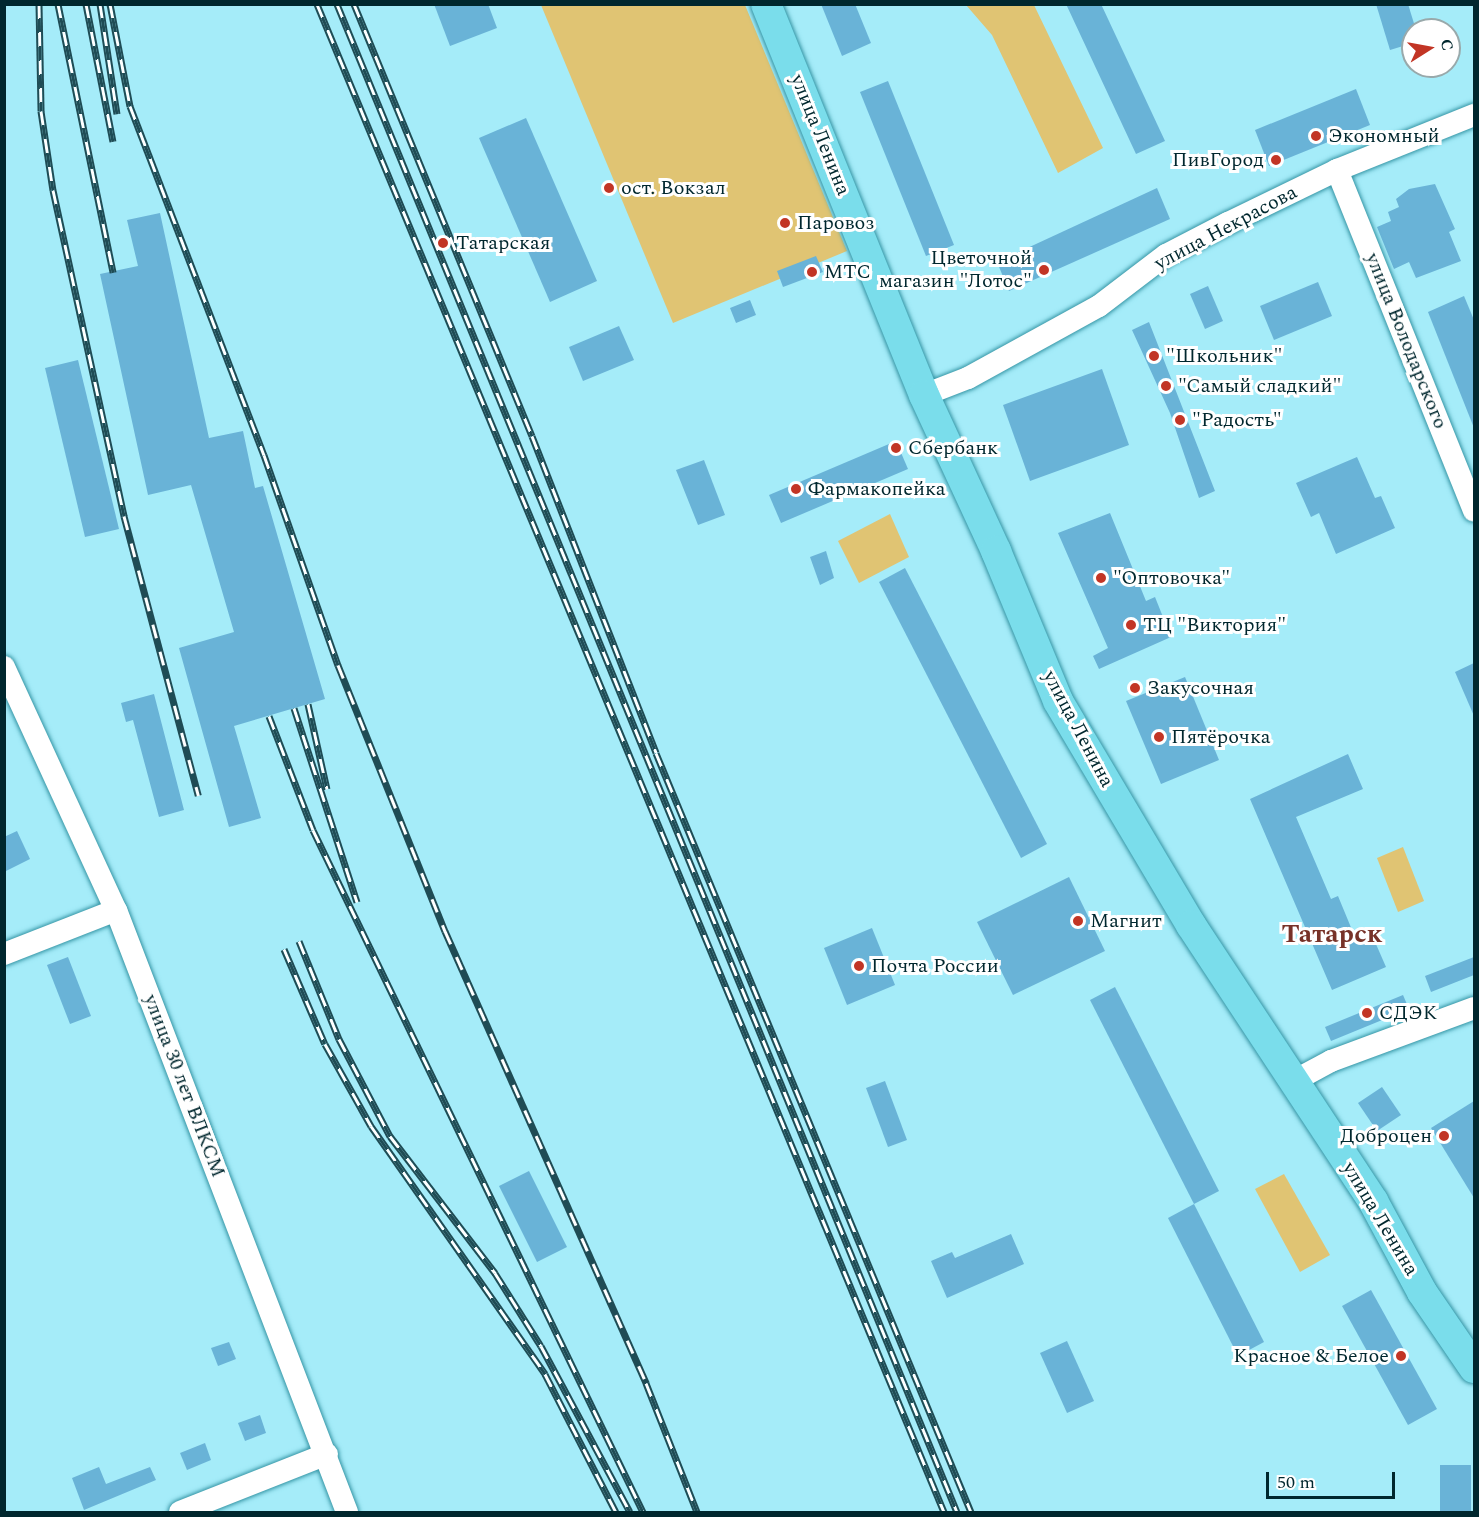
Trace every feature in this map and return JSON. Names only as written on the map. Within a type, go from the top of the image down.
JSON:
[{"type":"main road","name":"улица Ленина","points":[[766,4],[924,395],[996,550],[1058,701],[1191,926],[1373,1202],[1422,1292],[1474,1368]]},
{"type":"street","name":"улица Некрасова","points":[[924,395],[968,378],[1099,306],[1166,255],[1338,170],[1474,115]]},
{"type":"street","name":"улица Володарского","points":[[1338,170],[1474,511]]},
{"type":"street","name":"улица 30 лет ВЛКСМ","points":[[4,667],[116,910],[327,1454],[347,1512]]},
{"type":"street","points":[[4,954],[116,910]]},
{"type":"street","points":[[1292,1082],[1331,1061],[1474,1008]]},
{"type":"street","points":[[180,1512],[327,1454]]},
{"type":"shaded area","points":[[541,5],[745,5],[847,251],[673,323]]},
{"type":"shaded area","points":[[966,5],[1034,5],[1103,148],[1058,173],[992,35]]},
{"type":"shaded area","points":[[890,514],[909,557],[859,583],[838,541]]},
{"type":"shaded area","points":[[1403,847],[1424,901],[1398,912],[1377,858]]},
{"type":"shaded area","points":[[1284,1174],[1330,1255],[1300,1272],[1255,1189]]},
{"type":"building","points":[[434,4],[488,4],[497,28],[450,46]]},
{"type":"building","points":[[821,4],[855,4],[871,43],[842,56]]},
{"type":"building","points":[[1066,4],[1101,4],[1165,141],[1136,154]]},
{"type":"building","points":[[1376,4],[1408,4],[1412,18],[1401,18],[1401,47],[1390,50]]},
{"type":"building","points":[[888,81],[954,245],[926,256],[860,92]]},
{"type":"building","points":[[1356,89],[1370,125],[1269,166],[1255,130]]},
{"type":"building","name":"Татарская","points":[[526,118],[597,281],[550,302],[479,138]]},
{"type":"building","points":[[1435,184],[1455,229],[1449,232],[1461,261],[1416,278],[1409,262],[1394,269],[1377,227],[1391,221],[1388,212],[1399,207],[1396,199],[1409,189]]},
{"type":"building","points":[[1157,188],[1170,219],[1009,291],[997,262]]},
{"type":"building","points":[[160,213],[209,438],[243,431],[255,488],[263,486],[325,699],[234,726],[261,818],[229,827],[179,648],[234,632],[191,485],[148,495],[100,274],[138,266],[127,220]]},
{"type":"building","points":[[816,256],[823,272],[783,287],[777,271]]},
{"type":"building","points":[[1318,282],[1332,316],[1274,340],[1260,306]]},
{"type":"building","points":[[1208,286],[1223,321],[1205,329],[1190,294]]},
{"type":"building","points":[[1464,296],[1474,320],[1474,428],[1428,312]]},
{"type":"building","points":[[750,300],[756,315],[736,323],[730,308]]},
{"type":"building","points":[[1149,322],[1215,491],[1199,498],[1170,413],[1132,330]]},
{"type":"building","points":[[619,326],[634,360],[583,381],[569,347]]},
{"type":"building","points":[[78,360],[119,529],[85,537],[45,368]]},
{"type":"building","points":[[1102,369],[1129,445],[1030,481],[1003,405]]},
{"type":"building","points":[[896,441],[908,469],[781,523],[769,495]]},
{"type":"building","points":[[1357,457],[1375,498],[1381,496],[1395,528],[1336,554],[1319,513],[1311,517],[1296,483]]},
{"type":"building","points":[[704,460],[725,515],[698,525],[676,470]]},
{"type":"building","points":[[1110,513],[1146,601],[1155,597],[1171,637],[1099,669],[1093,656],[1108,648],[1058,533]]},
{"type":"building","points":[[826,551],[834,578],[820,585],[810,557]]},
{"type":"building","points":[[905,568],[1047,844],[1021,858],[879,582]]},
{"type":"building","points":[[1474,663],[1474,716],[1455,672]]},
{"type":"building","points":[[1185,677],[1219,760],[1161,784],[1126,701]]},
{"type":"building","points":[[154,694],[184,810],[159,817],[133,720],[126,722],[121,703]]},
{"type":"building","points":[[1348,754],[1363,789],[1296,817],[1331,899],[1338,896],[1357,942],[1372,935],[1386,967],[1332,990],[1250,799]]},
{"type":"building","points":[[17,831],[30,859],[4,872],[4,837]]},
{"type":"building","points":[[1069,877],[1105,951],[1013,995],[977,922]]},
{"type":"building","points":[[872,928],[895,985],[847,1005],[824,948]]},
{"type":"building","points":[[68,957],[91,1016],[70,1024],[47,965]]},
{"type":"building","points":[[1474,957],[1474,975],[1431,992],[1425,976]]},
{"type":"building","points":[[1115,987],[1219,1191],[1194,1204],[1090,1000]]},
{"type":"building","points":[[1403,995],[1409,1009],[1331,1041],[1325,1027]]},
{"type":"building","points":[[885,1081],[907,1140],[888,1147],[866,1088]]},
{"type":"building","points":[[1382,1087],[1401,1115],[1377,1131],[1358,1103]]},
{"type":"building","points":[[1474,1101],[1474,1198],[1431,1128]]},
{"type":"building","points":[[529,1171],[567,1247],[537,1262],[499,1186]]},
{"type":"building","points":[[1194,1204],[1264,1342],[1238,1356],[1168,1218]]},
{"type":"building","points":[[1011,1234],[1024,1264],[947,1298],[931,1261],[952,1252],[955,1258]]},
{"type":"building","points":[[1371,1290],[1437,1409],[1408,1425],[1342,1306]]},
{"type":"building","points":[[1067,1341],[1094,1401],[1067,1413],[1040,1353]]},
{"type":"building","points":[[229,1342],[236,1359],[218,1366],[211,1348]]},
{"type":"building","points":[[260,1415],[266,1433],[245,1441],[238,1423]]},
{"type":"building","points":[[205,1443],[211,1460],[187,1470],[180,1453]]},
{"type":"building","points":[[1440,1465],[1471,1465],[1471,1512],[1440,1512]]},
{"type":"building","points":[[99,1467],[106,1484],[150,1467],[156,1480],[84,1510],[72,1478]]},
{"type":"railway","points":[[39,4],[41,111],[53,190],[124,516],[198,795]]},
{"type":"railway","points":[[58,4],[113,272]]},
{"type":"railway","points":[[86,4],[113,141]]},
{"type":"railway","points":[[100,4],[117,114]]},
{"type":"railway","points":[[110,4],[130,106],[264,455],[338,665],[445,931],[646,1383],[697,1512]]},
{"type":"railway","points":[[317,4],[944,1512]]},
{"type":"railway","points":[[337,4],[957,1512]]},
{"type":"railway","points":[[354,4],[532,436],[656,753],[971,1512]]},
{"type":"railway","points":[[308,704],[327,789]]},
{"type":"railway","points":[[294,708],[357,902]]},
{"type":"railway","points":[[269,716],[313,830],[643,1512]]},
{"type":"railway","points":[[299,941],[339,1039],[390,1136],[495,1273],[541,1346],[630,1512]]},
{"type":"railway","points":[[284,949],[325,1044],[371,1126],[545,1374],[616,1512]]},
{"type":"place","name":"Экономный","points":[[1316,136]]},
{"type":"place","name":"ПивГород","points":[[1276,160]]},
{"type":"place","name":"ост. Вокзал","points":[[609,188]]},
{"type":"place","name":"Паровоз","points":[[785,223]]},
{"type":"place","name":"Татарская","points":[[443,243]]},
{"type":"place","name":"Цветочной магазин \"Лотос\"","points":[[1044,270]]},
{"type":"place","name":"МТС","points":[[812,272]]},
{"type":"place","name":"\"Школьник\"","points":[[1154,356]]},
{"type":"place","name":"\"Самый сладкий\"","points":[[1166,386]]},
{"type":"place","name":"\"Радость\"","points":[[1180,420]]},
{"type":"place","name":"Сбербанк","points":[[896,448]]},
{"type":"place","name":"Фармакопейка","points":[[796,489]]},
{"type":"place","name":"\"Оптовочка\"","points":[[1101,578]]},
{"type":"place","name":"ТЦ \"Виктория\"","points":[[1131,625]]},
{"type":"place","name":"Закусочная","points":[[1135,688]]},
{"type":"place","name":"Пятёрочка","points":[[1159,737]]},
{"type":"place","name":"Магнит","points":[[1078,921]]},
{"type":"place","name":"Почта России","points":[[859,966]]},
{"type":"place","name":"СДЭК","points":[[1367,1013]]},
{"type":"place","name":"Доброцен","points":[[1444,1136]]},
{"type":"place","name":"Красное & Белое","points":[[1401,1356]]},
{"type":"district","name":"Татарск","points":[[1332,935]]}]
